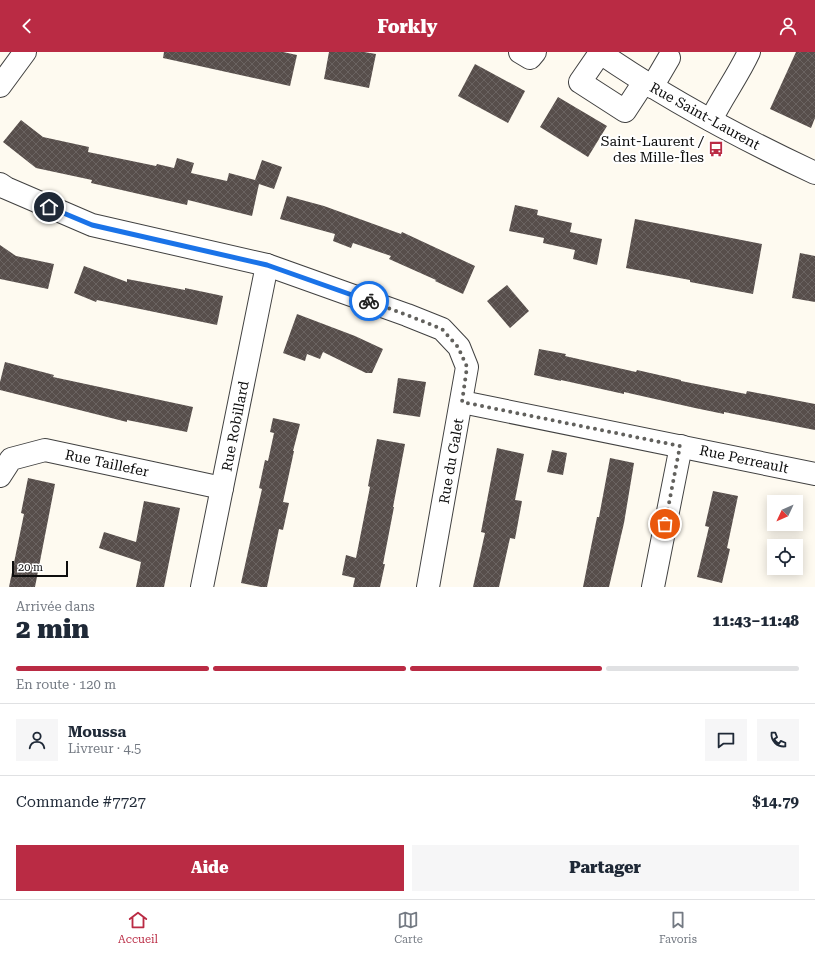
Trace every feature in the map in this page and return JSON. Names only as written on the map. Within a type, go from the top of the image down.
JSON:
[{"type":"street","points":[[0,86],[25,52]]},
{"type":"street","points":[[520,52],[530,58],[535,52]]},
{"type":"street","points":[[599,52],[580,82],[625,111],[669,58]]},
{"type":"street","name":"Rue Saint-Laurent","points":[[599,52],[648,85],[693,112],[815,173]]},
{"type":"street","points":[[711,120],[720,101],[743,65],[749,52]]},
{"type":"street","name":"Rue du Galet","points":[[0,184],[6,188],[92,225],[267,265],[442,329],[458,347],[467,367],[428,587]]},
{"type":"street","name":"Rue Robillard","points":[[202,587],[267,265]]},
{"type":"street","name":"Rue Perreault","points":[[462,402],[815,474]]},
{"type":"street","points":[[653,587],[680,446]]},
{"type":"street","name":"Rue Taillefer","points":[[0,476],[11,459],[45,450],[222,488]]},
{"type":"building","points":[[164,52],[283,52],[297,55],[290,86],[163,58]]},
{"type":"building","points":[[329,52],[364,52],[376,54],[369,88],[324,79]]},
{"type":"building","points":[[796,52],[815,52],[815,118],[811,128],[770,109]]},
{"type":"building","points":[[475,64],[525,91],[508,123],[458,96]]},
{"type":"building","points":[[558,97],[607,126],[588,157],[540,127]]},
{"type":"building","points":[[21,120],[43,137],[89,147],[88,152],[156,166],[157,164],[174,168],[177,158],[194,163],[191,173],[227,181],[229,173],[255,180],[262,160],[282,167],[274,189],[259,184],[252,216],[188,200],[187,205],[91,183],[92,180],[36,168],[3,142]]},
{"type":"building","points":[[287,196],[324,206],[401,234],[402,232],[475,266],[463,294],[389,259],[391,256],[353,243],[351,248],[333,241],[335,234],[280,219]]},
{"type":"building","points":[[515,205],[538,210],[537,215],[572,223],[570,232],[602,239],[597,265],[573,259],[575,250],[543,243],[544,238],[509,231]]},
{"type":"building","points":[[635,219],[762,244],[753,294],[626,268]]},
{"type":"building","points":[[0,245],[16,256],[54,264],[48,289],[0,279]]},
{"type":"building","points":[[800,253],[815,256],[815,302],[792,298]]},
{"type":"building","points":[[84,266],[127,282],[127,279],[185,290],[185,288],[223,296],[217,325],[97,300],[96,302],[74,293]]},
{"type":"building","points":[[507,285],[529,311],[510,328],[487,301]]},
{"type":"building","points":[[297,314],[355,336],[383,349],[372,373],[366,373],[323,352],[320,359],[307,354],[305,361],[283,353]]},
{"type":"building","points":[[539,349],[566,354],[565,356],[636,372],[637,370],[681,381],[746,394],[747,391],[815,404],[815,430],[724,412],[724,414],[624,392],[624,394],[534,375]]},
{"type":"building","points":[[5,362],[54,375],[53,377],[193,407],[187,432],[127,420],[127,422],[0,390],[0,382]]},
{"type":"building","points":[[398,378],[426,382],[420,417],[393,413]]},
{"type":"building","points":[[273,418],[300,424],[283,502],[289,503],[283,530],[279,529],[267,587],[261,587],[241,583],[262,489],[259,488],[265,460],[268,461],[274,433],[270,432]]},
{"type":"building","points":[[377,439],[405,444],[380,587],[353,587],[355,578],[342,575],[346,555],[356,558],[370,487],[368,486]]},
{"type":"building","points":[[497,448],[524,454],[515,500],[522,501],[515,539],[510,538],[499,587],[473,587],[485,533],[481,532]]},
{"type":"building","points":[[552,450],[567,453],[563,475],[547,472]]},
{"type":"building","points":[[610,458],[634,463],[624,523],[609,587],[583,587],[597,517],[599,517]]},
{"type":"building","points":[[28,478],[55,484],[35,587],[9,587],[24,514],[21,513]]},
{"type":"building","points":[[713,491],[738,496],[727,548],[730,549],[722,583],[697,577],[709,527],[705,526]]},
{"type":"building","points":[[144,501],[180,508],[164,587],[136,587],[141,562],[99,548],[104,532],[136,542]]},
{"type":"way so far","points":[[369,301],[442,329],[458,347],[467,367],[462,402],[680,446],[665,524]]},
{"type":"place","name":"Saint-Laurent / des Mille-Îles","points":[[716,149]]},
{"type":"route","points":[[49,207],[92,225],[267,265],[369,301]]}]
